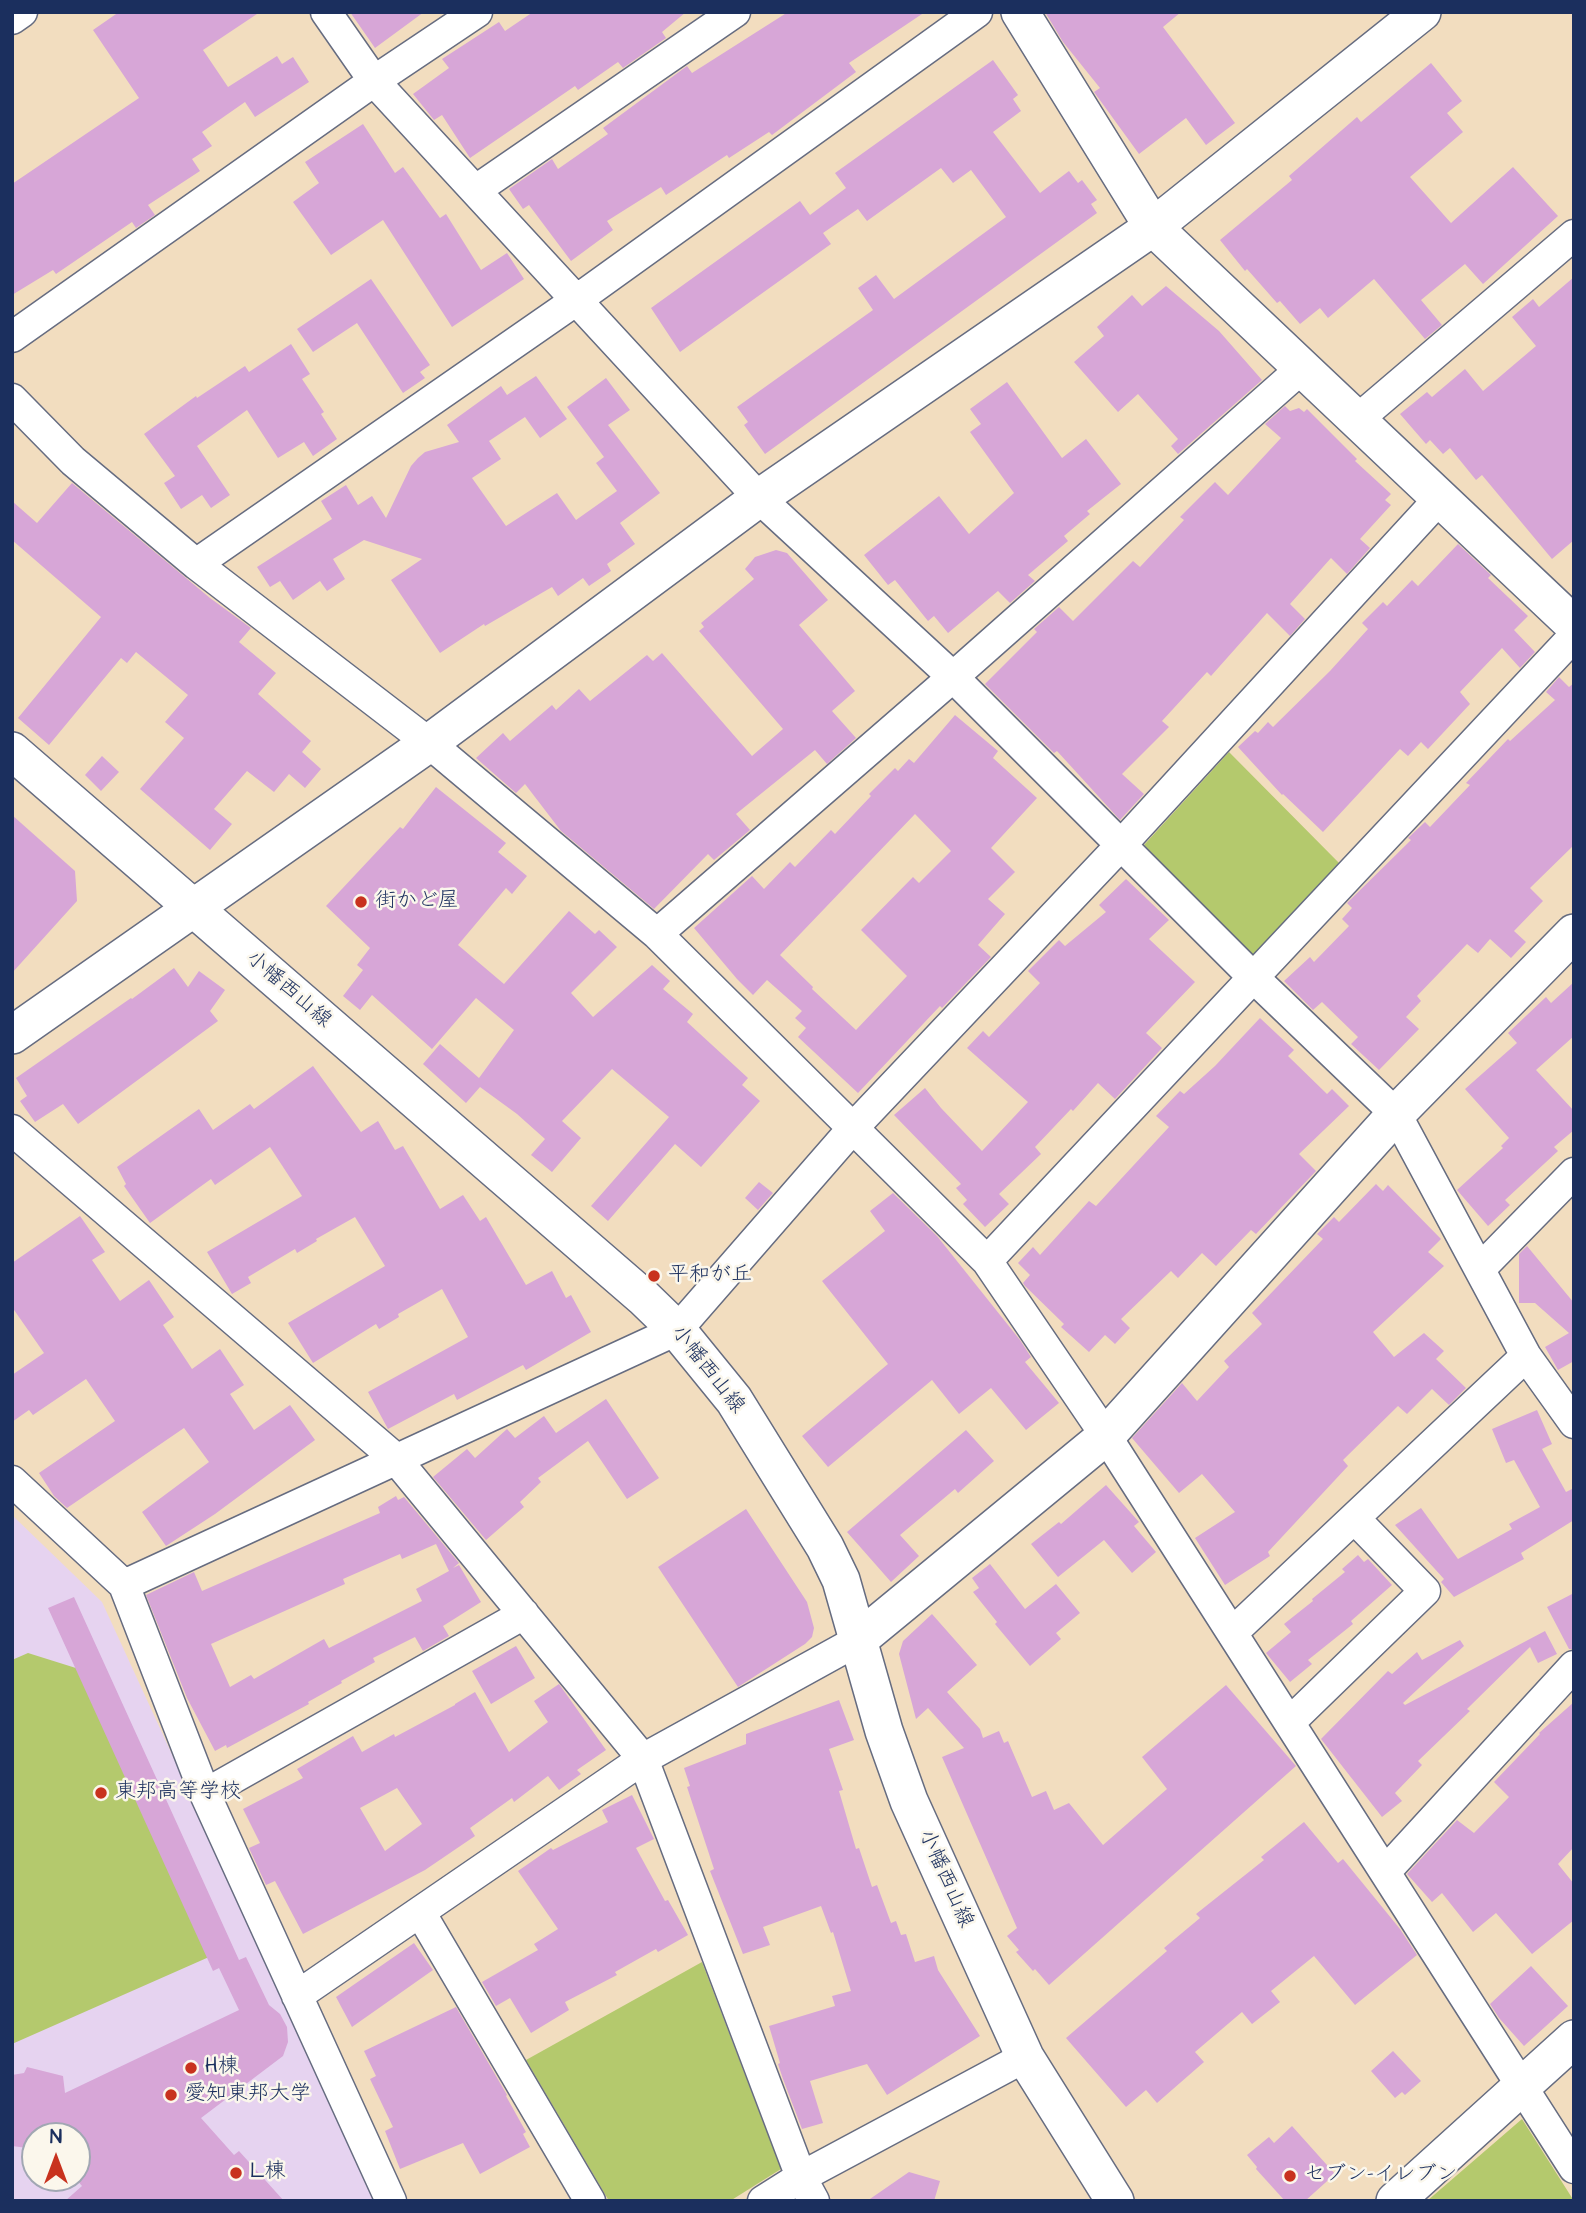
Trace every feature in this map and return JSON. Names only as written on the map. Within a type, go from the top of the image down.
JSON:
[{"type":"street","points":[[12,19],[22,12]]},
{"type":"street","points":[[326,12],[374,81],[759,498],[953,677],[1254,978],[1396,1114],[1526,1356],[1573,1418]]},
{"type":"street","points":[[12,337],[374,81],[477,12]]},
{"type":"street","points":[[476,190],[735,12]]},
{"type":"street","points":[[196,564],[578,299],[977,12]]},
{"type":"street","points":[[987,1261],[1254,978],[1571,618],[1153,228],[1020,12]]},
{"type":"street","points":[[12,1035],[429,743],[759,498],[1153,228],[1422,12]]},
{"type":"street","points":[[1357,420],[1574,235]]},
{"type":"street","points":[[657,934],[1302,368]]},
{"type":"street","points":[[12,399],[72,461],[196,564],[429,743],[657,934],[987,1261],[1106,1436],[1574,2168]]},
{"type":"street","points":[[124,1585],[677,1330],[853,1128],[1121,845],[1440,498]]},
{"type":"street","name":"小幡西山線","points":[[12,751],[644,1298],[677,1330],[734,1400],[825,1547],[841,1580],[856,1640],[909,1801],[1025,2057],[1115,2201]]},
{"type":"street","points":[[297,1996],[643,1759],[856,1640],[1106,1436],[1396,1114],[1574,933]]},
{"type":"street","points":[[12,1130],[395,1458],[643,1759],[808,2189]]},
{"type":"street","points":[[1480,1269],[1574,1173]]},
{"type":"street","points":[[1232,1633],[1526,1356]]},
{"type":"street","points":[[12,1481],[124,1585],[205,1794],[391,2201]]},
{"type":"street","points":[[1290,1723],[1425,1591],[1354,1518]]},
{"type":"street","points":[[205,1794],[524,1614]]},
{"type":"street","points":[[1385,1872],[1574,1666]]},
{"type":"street","points":[[420,1912],[590,2201]]},
{"type":"street","points":[[1395,2201],[1574,2039]]},
{"type":"street","points":[[763,2201],[808,2189],[1025,2057]]},
{"type":"shaded area","points":[[12,1515],[102,1602],[377,2201],[12,2201]]},
{"type":"green space","points":[[1229,752],[1342,866],[1256,960],[1144,845]]},
{"type":"green space","points":[[28,1653],[79,1669],[209,1957],[12,2044],[12,1660]]},
{"type":"green space","points":[[702,1962],[781,2169],[730,2201],[609,2201],[526,2060]]},
{"type":"green space","points":[[1522,2119],[1574,2201],[1427,2201]]},
{"type":"building","points":[[119,12],[260,12],[203,50],[228,87],[277,56],[282,64],[293,57],[309,82],[255,117],[245,102],[202,132],[212,146],[192,159],[200,171],[148,205],[155,215],[136,228],[132,222],[56,274],[53,270],[12,295],[12,184],[139,98],[93,30]]},
{"type":"building","points":[[350,12],[424,12],[375,48]]},
{"type":"building","points":[[533,12],[686,12],[662,32],[666,38],[623,68],[618,62],[578,90],[575,86],[470,158],[442,115],[434,120],[413,94],[449,68],[442,59],[499,22],[505,31]]},
{"type":"building","points":[[788,12],[925,12],[849,63],[856,72],[772,135],[769,132],[729,158],[727,155],[666,195],[661,187],[607,221],[613,230],[571,261],[529,205],[523,209],[509,189],[552,159],[558,169],[608,134],[603,128],[687,66],[692,73]]},
{"type":"building","points":[[1045,12],[1181,12],[1163,27],[1235,123],[1206,145],[1186,118],[1139,154],[1094,92],[1100,88],[1063,42]]},
{"type":"building","points":[[993,60],[1018,95],[1013,99],[1021,111],[993,132],[1040,193],[1069,171],[1078,183],[1082,180],[1097,200],[1091,204],[1097,213],[765,454],[744,425],[748,422],[737,407],[873,310],[858,288],[876,275],[894,299],[1006,217],[971,170],[953,183],[941,168],[867,221],[858,209],[823,233],[831,244],[680,352],[651,308],[800,201],[810,215],[846,188],[835,173]]},
{"type":"building","points":[[1431,63],[1462,101],[1447,113],[1463,132],[1410,177],[1451,223],[1513,167],[1558,216],[1483,284],[1465,264],[1421,300],[1442,325],[1425,339],[1374,279],[1328,318],[1320,308],[1300,324],[1247,269],[1245,271],[1220,240],[1292,180],[1289,176],[1357,117],[1361,122]]},
{"type":"building","points":[[363,124],[395,173],[403,167],[440,218],[446,214],[481,270],[507,253],[524,279],[452,327],[383,220],[331,255],[293,202],[319,183],[305,162]]},
{"type":"building","points":[[1574,277],[1574,540],[1552,559],[1482,475],[1476,480],[1450,448],[1443,454],[1430,440],[1426,444],[1400,414],[1427,392],[1432,397],[1465,369],[1483,391],[1536,346],[1512,317],[1533,299],[1539,307]]},
{"type":"building","points":[[371,279],[430,365],[420,372],[425,378],[403,393],[357,323],[313,352],[297,329]]},
{"type":"building","points":[[1166,286],[1219,331],[1262,380],[1178,454],[1171,446],[1178,439],[1138,394],[1118,412],[1074,362],[1104,336],[1097,327],[1132,295],[1142,306]]},
{"type":"building","points":[[291,344],[310,374],[302,379],[324,412],[321,414],[337,439],[313,456],[304,442],[278,458],[247,410],[197,446],[230,495],[211,508],[202,495],[181,509],[164,483],[175,476],[144,434],[196,396],[197,398],[245,366],[249,372]]},
{"type":"building","points":[[536,376],[567,419],[540,438],[525,417],[489,441],[501,459],[472,478],[506,526],[557,493],[576,520],[617,491],[596,463],[604,457],[567,407],[606,378],[630,410],[608,425],[660,493],[620,523],[635,544],[607,564],[611,571],[589,586],[583,578],[558,596],[552,587],[485,626],[484,624],[440,653],[391,580],[422,559],[364,540],[333,559],[345,579],[327,591],[320,581],[293,600],[280,581],[270,587],[257,567],[332,519],[321,501],[346,485],[358,505],[372,496],[386,518],[411,466],[418,458],[425,452],[459,442],[447,425],[501,386],[507,395]]},
{"type":"building","points":[[1007,382],[1062,458],[1086,439],[1121,484],[1087,511],[1090,514],[1064,536],[1068,541],[1028,575],[1035,581],[1010,603],[998,591],[948,633],[934,616],[928,621],[895,580],[888,585],[864,555],[939,496],[969,534],[1014,493],[970,432],[981,424],[970,409]]},
{"type":"building","points":[[1285,406],[1290,411],[1299,408],[1304,412],[1307,409],[1357,459],[1355,461],[1391,494],[1385,500],[1391,505],[1360,539],[1370,548],[1347,574],[1331,558],[1290,604],[1305,619],[1290,636],[1267,613],[1211,676],[1207,672],[1162,721],[1169,727],[1122,774],[1144,794],[1120,820],[1057,751],[1054,753],[985,684],[1037,632],[1034,629],[1059,607],[1073,621],[1133,561],[1140,567],[1184,520],[1180,517],[1215,482],[1228,495],[1281,438],[1265,424]]},
{"type":"building","points":[[72,483],[210,598],[251,628],[239,642],[276,673],[258,694],[311,741],[302,752],[321,769],[305,788],[289,774],[274,792],[247,771],[214,809],[232,824],[210,850],[140,789],[184,738],[165,722],[188,695],[136,652],[127,663],[121,658],[49,745],[18,718],[101,617],[12,540],[12,501],[37,523]]},
{"type":"building","points":[[1458,544],[1491,575],[1488,578],[1528,616],[1514,630],[1535,652],[1520,668],[1502,648],[1460,692],[1470,704],[1428,749],[1421,742],[1408,756],[1400,749],[1323,832],[1282,795],[1238,747],[1268,722],[1273,727],[1368,629],[1362,623],[1383,602],[1387,606],[1412,580],[1418,586]]},
{"type":"building","points":[[776,550],[787,553],[828,600],[799,625],[855,691],[832,711],[856,738],[827,764],[815,750],[736,814],[750,830],[714,860],[708,854],[654,909],[561,831],[525,784],[516,793],[476,758],[503,733],[510,741],[552,705],[556,710],[579,689],[590,701],[647,655],[653,661],[662,653],[752,756],[783,729],[699,631],[704,627],[701,623],[754,579],[745,569],[755,557]]},
{"type":"building","points":[[1559,677],[1569,687],[1574,683],[1574,845],[1530,888],[1543,901],[1514,931],[1526,942],[1511,958],[1490,939],[1478,953],[1467,944],[1417,996],[1421,1001],[1406,1017],[1419,1029],[1379,1070],[1351,1044],[1358,1037],[1322,1002],[1313,1010],[1284,981],[1310,957],[1314,962],[1349,926],[1342,919],[1352,908],[1347,903],[1411,840],[1408,838],[1425,822],[1430,827],[1470,785],[1466,783],[1508,739],[1510,741],[1555,700],[1546,692]]},
{"type":"building","points":[[955,715],[998,751],[993,758],[1037,798],[991,848],[1015,872],[988,899],[1005,914],[978,945],[991,957],[942,1008],[940,1006],[858,1093],[798,1037],[806,1028],[795,1018],[802,1011],[767,980],[753,995],[694,928],[752,876],[764,889],[790,862],[795,867],[831,830],[835,834],[895,768],[898,771],[909,759],[914,763]],"holes":[[[915,814],[951,851],[919,883],[913,877],[861,930],[907,976],[856,1030],[780,955]]]},
{"type":"building","points":[[102,756],[119,772],[101,791],[85,775]]},
{"type":"building","points":[[436,787],[506,843],[498,852],[527,876],[512,894],[506,888],[458,945],[504,984],[569,911],[595,934],[599,930],[617,947],[571,993],[593,1017],[652,965],[670,981],[663,989],[693,1014],[687,1022],[748,1078],[742,1085],[760,1101],[701,1167],[675,1144],[608,1221],[591,1206],[669,1117],[612,1069],[562,1121],[581,1138],[552,1172],[531,1155],[545,1139],[517,1114],[480,1087],[466,1103],[423,1064],[440,1044],[479,1078],[514,1030],[476,998],[432,1049],[372,995],[360,1010],[343,996],[363,970],[357,965],[370,948],[326,906],[400,827],[403,829]]},
{"type":"building","points":[[12,815],[75,871],[77,901],[12,973]]},
{"type":"building","points":[[1126,879],[1169,920],[1149,939],[1195,982],[1146,1033],[1162,1048],[1115,1099],[1098,1083],[1073,1111],[1071,1109],[1035,1147],[1041,1154],[999,1194],[1009,1204],[985,1227],[963,1204],[967,1200],[956,1188],[961,1184],[894,1115],[925,1088],[982,1151],[1028,1102],[967,1048],[983,1031],[989,1037],[1040,983],[1028,971],[1059,940],[1065,946],[1106,912],[1099,905]]},
{"type":"building","points":[[174,968],[188,987],[199,971],[225,990],[210,1011],[218,1021],[78,1124],[63,1104],[35,1122],[20,1101],[27,1096],[16,1078]]},
{"type":"building","points":[[1574,982],[1574,1036],[1536,1070],[1574,1111],[1574,1130],[1554,1147],[1558,1151],[1505,1200],[1510,1205],[1488,1226],[1457,1190],[1503,1148],[1501,1146],[1509,1138],[1465,1089],[1517,1043],[1508,1033],[1546,997],[1551,1003]]},
{"type":"building","points":[[1260,1018],[1294,1050],[1288,1056],[1327,1094],[1332,1089],[1349,1106],[1299,1154],[1316,1171],[1256,1234],[1251,1230],[1216,1266],[1202,1253],[1178,1278],[1171,1271],[1121,1319],[1130,1328],[1115,1344],[1105,1335],[1089,1352],[1061,1327],[1064,1324],[1025,1286],[1023,1283],[1030,1275],[1018,1263],[1033,1247],[1040,1255],[1089,1201],[1096,1206],[1169,1127],[1156,1116],[1180,1091],[1184,1094],[1215,1066]]},
{"type":"building","points":[[313,1066],[361,1132],[378,1121],[395,1150],[403,1146],[440,1209],[463,1195],[480,1221],[486,1217],[526,1285],[552,1271],[566,1298],[571,1295],[591,1332],[526,1370],[523,1365],[457,1400],[454,1394],[388,1429],[368,1392],[468,1337],[442,1289],[398,1314],[399,1317],[379,1329],[376,1324],[313,1363],[288,1323],[385,1266],[355,1217],[297,1253],[295,1249],[248,1277],[251,1283],[232,1294],[207,1252],[302,1196],[270,1147],[215,1185],[211,1179],[150,1223],[124,1186],[126,1184],[117,1167],[199,1109],[213,1130],[250,1104],[254,1109]]},
{"type":"building","points":[[759,1182],[773,1193],[758,1210],[745,1198]]},
{"type":"building","points":[[1376,1184],[1383,1191],[1388,1185],[1441,1239],[1428,1252],[1444,1266],[1373,1332],[1394,1357],[1424,1333],[1444,1351],[1436,1359],[1466,1388],[1449,1405],[1432,1389],[1407,1414],[1398,1406],[1343,1460],[1348,1466],[1268,1552],[1270,1556],[1225,1585],[1195,1538],[1235,1512],[1202,1474],[1179,1493],[1132,1438],[1182,1383],[1197,1401],[1229,1367],[1224,1361],[1262,1324],[1252,1313],[1323,1239],[1317,1234],[1334,1217],[1339,1222]]},
{"type":"building","points":[[893,1193],[937,1236],[1020,1340],[1031,1357],[1025,1362],[1059,1403],[1026,1430],[991,1388],[959,1414],[932,1380],[828,1467],[802,1436],[888,1364],[822,1281],[885,1231],[870,1211]]},
{"type":"building","points":[[80,1216],[105,1252],[92,1260],[120,1301],[149,1280],[174,1317],[163,1325],[192,1369],[220,1349],[244,1385],[230,1394],[254,1430],[290,1405],[315,1440],[215,1514],[166,1546],[142,1512],[209,1462],[184,1428],[67,1508],[54,1496],[39,1473],[115,1421],[86,1379],[33,1415],[29,1410],[12,1422],[12,1375],[44,1353],[12,1307],[12,1263]]},
{"type":"building","points":[[1527,1246],[1574,1303],[1574,1361],[1558,1370],[1545,1347],[1569,1333],[1535,1303],[1519,1303],[1519,1254]]},
{"type":"building","points":[[606,1399],[659,1478],[627,1499],[588,1441],[538,1478],[541,1482],[520,1502],[524,1507],[486,1540],[433,1477],[467,1449],[475,1458],[507,1429],[515,1438],[544,1416],[556,1433]]},
{"type":"building","points":[[1537,1410],[1552,1444],[1542,1449],[1566,1492],[1574,1488],[1574,1520],[1521,1553],[1524,1559],[1454,1597],[1441,1582],[1444,1579],[1395,1525],[1421,1508],[1458,1559],[1512,1529],[1509,1524],[1540,1507],[1514,1460],[1506,1463],[1492,1429]]},
{"type":"building","points":[[966,1430],[994,1461],[958,1493],[955,1489],[900,1535],[919,1556],[891,1582],[847,1532]]},
{"type":"building","points":[[1106,1485],[1139,1522],[1134,1526],[1156,1552],[1132,1573],[1104,1540],[1058,1577],[1031,1544],[1059,1522],[1061,1524]]},
{"type":"building","points":[[396,1496],[398,1500],[404,1497],[459,1563],[453,1568],[459,1565],[481,1602],[443,1626],[449,1636],[423,1651],[415,1637],[373,1658],[375,1662],[308,1702],[309,1704],[227,1748],[226,1745],[215,1751],[187,1698],[146,1595],[194,1572],[202,1591],[380,1513],[378,1507]],"holes":[[[436,1544],[449,1571],[416,1589],[422,1601],[329,1648],[324,1639],[254,1679],[251,1675],[230,1687],[211,1644],[345,1584],[343,1579],[400,1554],[402,1559]]]},
{"type":"building","points":[[746,1509],[807,1602],[814,1628],[812,1637],[805,1644],[738,1687],[658,1567]]},
{"type":"building","points":[[1358,1555],[1364,1562],[1368,1559],[1392,1585],[1351,1621],[1353,1624],[1308,1660],[1312,1664],[1290,1682],[1266,1653],[1291,1632],[1284,1624],[1345,1572],[1342,1569]]},
{"type":"building","points":[[990,1564],[1025,1609],[1056,1584],[1080,1613],[1056,1633],[1061,1639],[1030,1666],[973,1592],[979,1588],[972,1578]]},
{"type":"building","points":[[1574,1593],[1574,1649],[1569,1649],[1547,1607]]},
{"type":"building","points":[[74,1597],[239,1960],[246,1957],[269,2005],[280,2014],[287,2027],[288,2042],[283,2056],[201,2118],[234,2155],[239,2151],[284,2201],[65,2201],[75,2192],[91,2192],[91,2122],[21,2122],[21,2147],[12,2146],[12,2075],[24,2073],[27,2067],[63,2076],[65,2093],[239,2010],[219,1968],[213,1971],[48,1608]]},
{"type":"building","points":[[932,1614],[977,1665],[947,1692],[980,1729],[983,1738],[999,1731],[1004,1743],[1008,1741],[1032,1797],[1046,1791],[1054,1810],[1069,1803],[1103,1845],[1167,1789],[1142,1757],[1226,1685],[1296,1766],[1049,1985],[1016,1952],[1019,1950],[1007,1936],[1017,1928],[942,1757],[964,1748],[928,1708],[916,1719],[899,1654],[903,1641]]},
{"type":"building","points":[[1545,1631],[1557,1654],[1538,1663],[1530,1647],[1418,1761],[1422,1765],[1395,1793],[1402,1801],[1382,1817],[1321,1739],[1388,1671],[1392,1674],[1417,1652],[1422,1660],[1460,1640],[1464,1646],[1403,1703],[1405,1705]]},
{"type":"building","points":[[516,1646],[535,1678],[491,1704],[472,1671]]},
{"type":"building","points":[[559,1684],[606,1750],[577,1770],[581,1774],[559,1790],[548,1776],[514,1802],[512,1798],[470,1828],[475,1836],[425,1870],[303,1934],[275,1881],[266,1885],[249,1848],[260,1843],[243,1809],[303,1778],[297,1769],[353,1736],[362,1752],[394,1734],[395,1737],[475,1692],[509,1752],[548,1722],[534,1701]],"holes":[[[397,1788],[422,1824],[385,1851],[360,1808]]]},
{"type":"building","points":[[839,1700],[854,1740],[829,1749],[843,1790],[839,1791],[856,1849],[859,1848],[872,1887],[877,1885],[891,1923],[896,1921],[901,1935],[906,1934],[915,1962],[934,1956],[938,1970],[980,2036],[887,2095],[867,2064],[810,2081],[823,2123],[802,2129],[778,2064],[780,2063],[769,2026],[835,2006],[832,1996],[851,1991],[833,1932],[831,1933],[821,1906],[763,1927],[770,1945],[743,1954],[710,1871],[714,1869],[687,1787],[690,1786],[684,1768],[746,1744],[746,1734]]},
{"type":"building","points":[[1574,1702],[1574,1847],[1558,1864],[1574,1884],[1574,1920],[1532,1954],[1496,1913],[1473,1932],[1442,1893],[1432,1902],[1407,1874],[1457,1820],[1474,1833],[1509,1797],[1494,1782],[1539,1733]]},
{"type":"building","points":[[632,1795],[654,1839],[636,1848],[665,1901],[668,1900],[688,1935],[658,1952],[656,1949],[615,1972],[617,1975],[565,2002],[569,2010],[531,2033],[510,1998],[496,2006],[482,1982],[538,1950],[534,1944],[558,1929],[518,1871],[551,1848],[553,1850],[608,1822],[602,1810]]},
{"type":"building","points":[[1304,1822],[1338,1863],[1343,1859],[1400,1929],[1417,1955],[1355,2005],[1314,1956],[1271,1991],[1280,2002],[1252,2024],[1242,2012],[1195,2052],[1204,2062],[1157,2103],[1146,2090],[1126,2107],[1066,2038],[1167,1951],[1164,1948],[1200,1918],[1196,1914],[1264,1860],[1261,1857]]},
{"type":"building","points":[[414,1943],[433,1970],[352,2027],[336,1997]]},
{"type":"building","points":[[1531,1966],[1568,2006],[1524,2046],[1490,2004]]},
{"type":"building","points":[[456,2007],[507,2095],[526,2132],[523,2134],[530,2147],[480,2174],[463,2143],[400,2169],[385,2131],[393,2127],[370,2079],[376,2076],[364,2051]]},
{"type":"building","points":[[1393,2051],[1421,2081],[1405,2095],[1402,2092],[1395,2098],[1371,2071]]},
{"type":"building","points":[[1292,2126],[1335,2174],[1305,2201],[1285,2201],[1247,2155],[1269,2137],[1274,2143]]},
{"type":"building","points":[[909,2172],[940,2181],[934,2201],[867,2201]]},
{"type":"place","name":"街かど屋","points":[[361,902]]},
{"type":"place","name":"平和が丘","points":[[654,1276]]},
{"type":"place","name":"東邦高等学校","points":[[101,1793]]},
{"type":"place","name":"H棟","points":[[191,2068]]},
{"type":"place","name":"愛知東邦大学","points":[[171,2095]]},
{"type":"place","name":"L棟","points":[[236,2173]]},
{"type":"place","name":"セブン-イレブン","points":[[1290,2176]]}]
